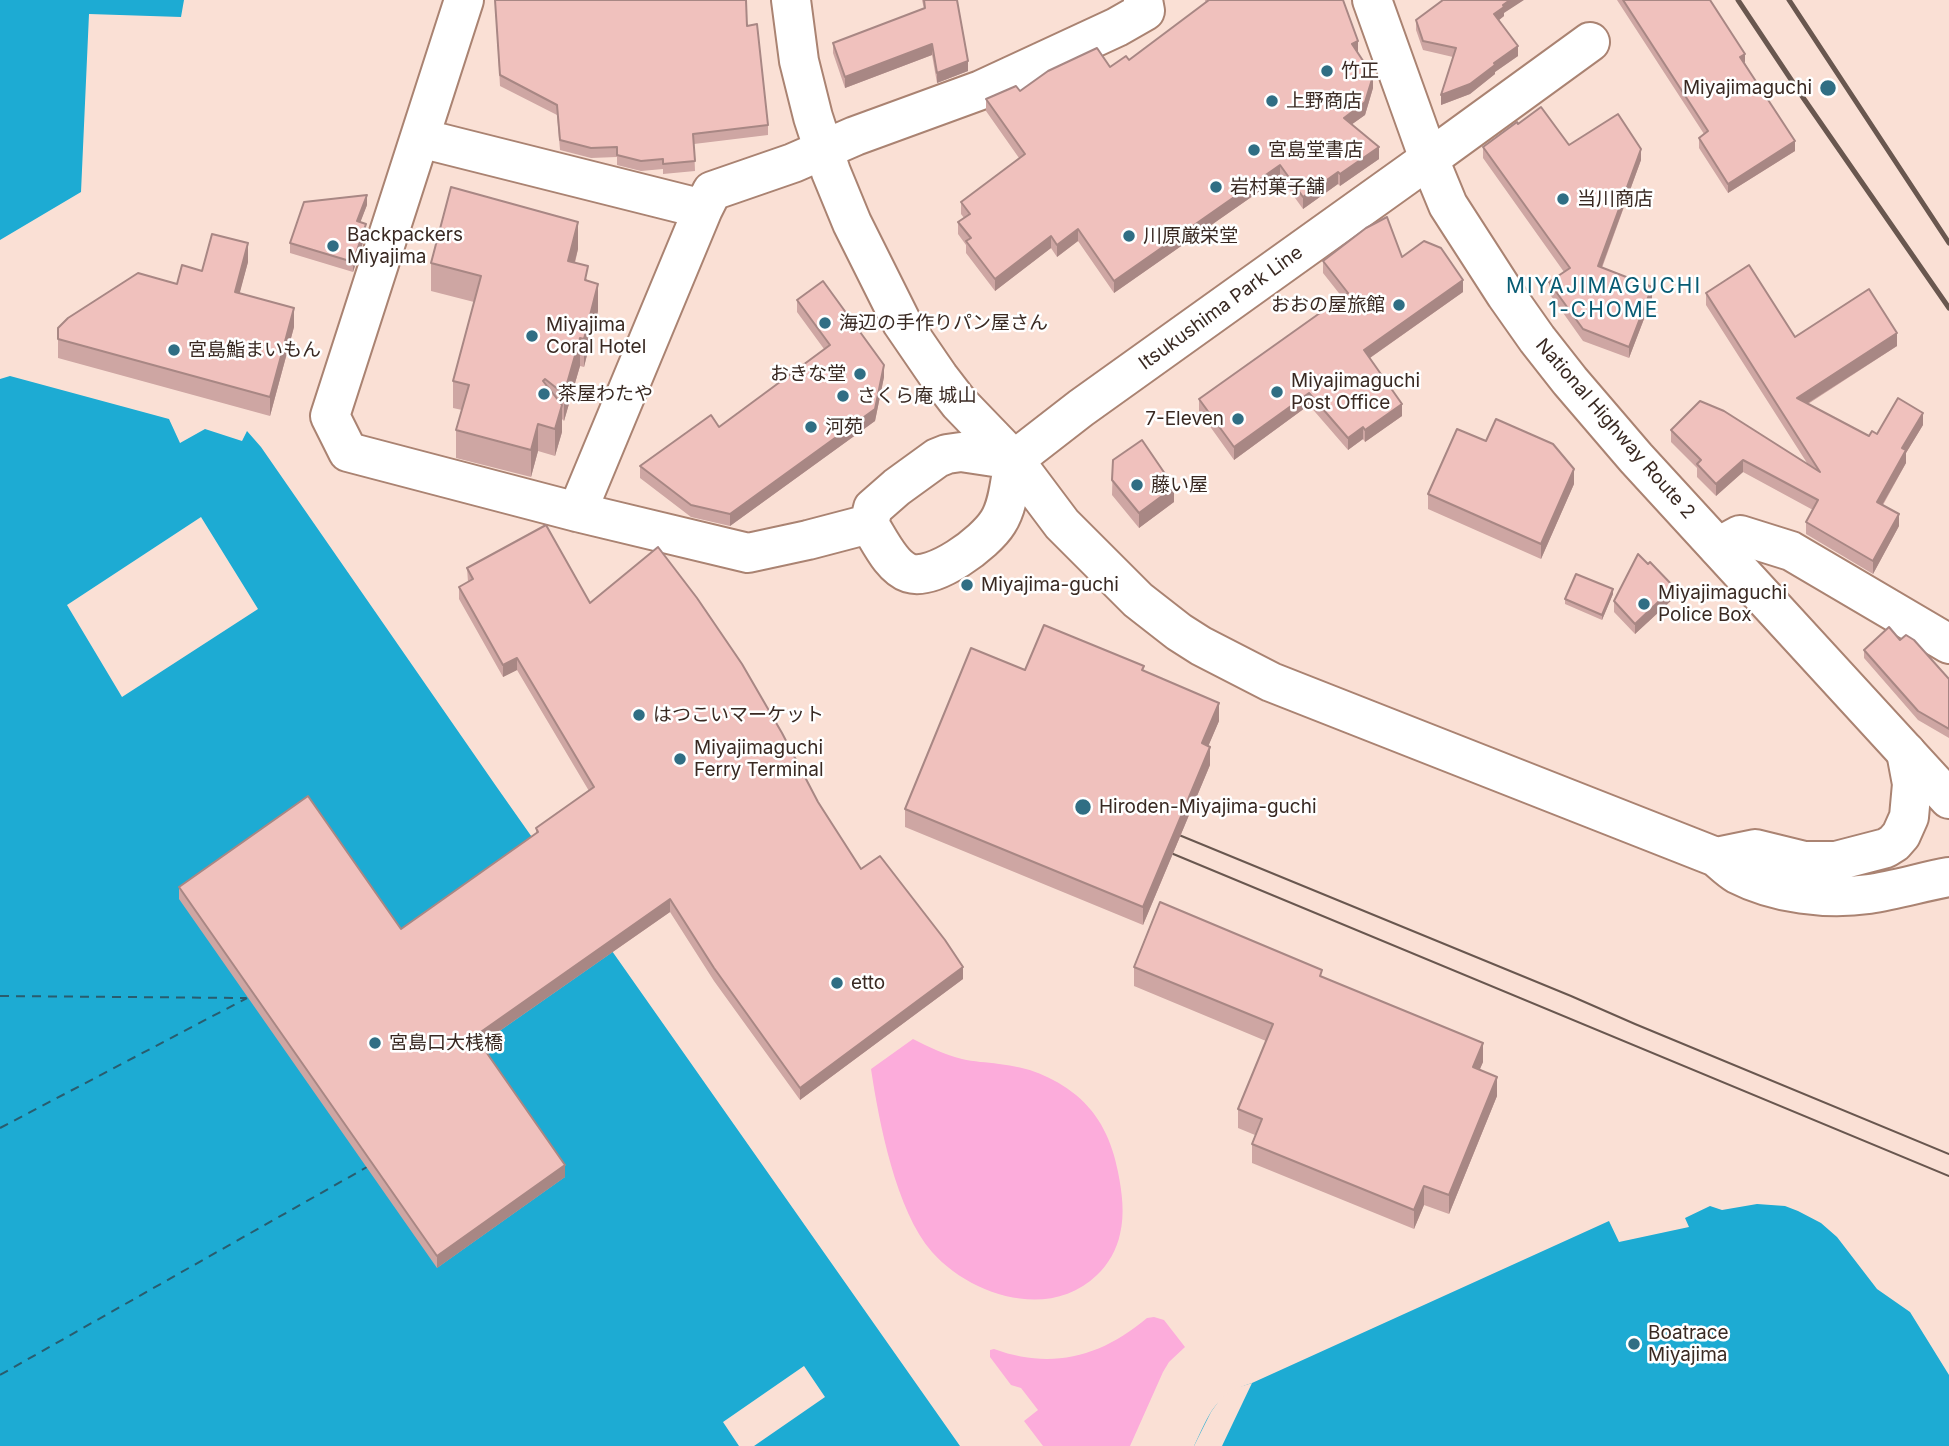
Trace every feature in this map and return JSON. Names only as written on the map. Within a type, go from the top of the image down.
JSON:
[{"type":"main road","points":[[464,0],[330,416],[348,452],[577,512],[748,553],[869,524]]},
{"type":"main road","points":[[790,0],[799,61],[823,150],[852,223],[902,323],[959,403],[1014,460],[1079,543],[1138,600],[1179,632],[1271,682],[1716,858],[1736,874],[1762,883],[1792,892],[1844,897],[1949,877]]},
{"type":"main road","points":[[577,512],[712,191],[793,163],[855,136],[981,90],[1145,12],[1143,0]]},
{"type":"main road","name":"National Highway Route 2","points":[[1372,0],[1448,205],[1537,339],[1602,420],[1949,799]]},
{"type":"main road","name":"Itsukushima Park Line","points":[[1014,460],[1081,408],[1590,42]]},
{"type":"main road","points":[[420,138],[703,209]]},
{"type":"main road","points":[[961,453],[1014,460],[1006,502],[999,521],[986,537],[947,566],[927,574],[908,573],[892,561],[869,524],[873,508],[878,502],[937,458],[961,453]]},
{"type":"main road","points":[[1718,547],[1740,535],[1791,551],[1949,643]]},
{"type":"main road","points":[[1716,858],[1755,849],[1804,861],[1836,861],[1886,848],[1901,835],[1909,817],[1912,784],[1906,752]]},
{"type":"shaded area","points":[[913,1039],[956,1057],[1010,1065],[1039,1073],[1076,1095],[1098,1120],[1108,1139],[1118,1172],[1122,1226],[1117,1245],[1108,1262],[1097,1275],[1078,1289],[1057,1297],[1034,1300],[989,1291],[948,1268],[919,1235],[908,1214],[891,1165],[871,1069]]},
{"type":"shaded area","points":[[1147,1318],[1164,1320],[1185,1347],[1169,1362],[1163,1372],[1130,1446],[1043,1446],[1024,1421],[1038,1410],[1021,1388],[1011,1385],[990,1357],[990,1350],[1035,1358],[1075,1356],[1112,1342]]},
{"type":"water","points":[[0,0],[184,0],[181,17],[89,14],[81,192],[0,240]]},
{"type":"water","points":[[10,376],[169,419],[180,443],[205,429],[242,441],[247,431],[261,447],[960,1446],[0,1446],[0,379]]},
{"type":"water","name":"Boatrace Miyajima","points":[[1757,1204],[1785,1206],[1821,1223],[1837,1237],[1877,1289],[1910,1312],[1949,1375],[1949,1446],[1194,1446],[1215,1407],[1229,1393],[1609,1221],[1619,1242],[1689,1227],[1685,1218],[1710,1206],[1722,1210]]},
{"type":"pier","points":[[201,517],[258,609],[122,697],[67,605]]},
{"type":"pier","points":[[804,1366],[825,1397],[754,1446],[739,1446],[723,1422]]},
{"type":"pier","points":[[1252,1383],[1222,1446],[1194,1446],[1221,1398],[1233,1389]]},
{"type":"building","points":[[495,0],[746,0],[747,26],[757,24],[768,125],[693,134],[695,161],[663,164],[663,159],[641,161],[617,155],[617,147],[591,148],[560,140],[557,105],[500,75]]},
{"type":"building","points":[[924,0],[957,0],[968,61],[937,73],[932,44],[845,77],[833,43],[925,8]]},
{"type":"building","points":[[1209,0],[1343,0],[1358,41],[1352,44],[1373,76],[1365,102],[1344,118],[1379,147],[1303,197],[1280,165],[1114,281],[1078,229],[1057,245],[1051,236],[995,279],[966,241],[971,238],[958,222],[970,214],[961,202],[1025,154],[986,99],[1016,86],[1020,91],[1048,71],[1097,48],[1110,67],[1126,56],[1129,60]]},
{"type":"building","points":[[1443,0],[1510,0],[1494,14],[1518,46],[1470,84],[1441,95],[1456,48],[1423,41],[1416,20]]},
{"type":"building","name":"Miyajimaguchi","points":[[1623,0],[1710,0],[1745,54],[1740,57],[1795,141],[1728,184],[1699,138],[1708,131]]},
{"type":"building","points":[[1541,107],[1569,145],[1618,114],[1641,149],[1598,266],[1652,287],[1629,347],[1583,329],[1549,282],[1570,268],[1483,147]]},
{"type":"building","name":"Miyajima Coral Hotel","points":[[451,187],[578,222],[568,261],[588,266],[585,280],[598,284],[584,339],[580,338],[564,394],[545,379],[543,381],[562,405],[555,429],[538,424],[531,450],[456,430],[469,385],[453,381],[481,276],[431,263]]},
{"type":"building","name":"Backpackers Miyajima","points":[[367,195],[357,221],[366,224],[353,262],[290,243],[304,202]]},
{"type":"building","points":[[1387,217],[1402,257],[1424,241],[1441,248],[1463,280],[1364,350],[1402,404],[1365,430],[1363,427],[1348,438],[1309,393],[1234,447],[1199,399],[1348,293],[1323,261],[1366,228]]},
{"type":"building","name":"宮島鮨まいもん","points":[[212,234],[248,243],[235,292],[294,308],[270,397],[58,339],[58,328],[68,318],[138,273],[177,284],[182,265],[202,271]]},
{"type":"building","points":[[1749,265],[1795,337],[1869,289],[1897,333],[1797,398],[1869,436],[1872,431],[1877,434],[1898,398],[1923,413],[1902,448],[1906,450],[1877,502],[1899,514],[1873,561],[1806,522],[1818,500],[1743,460],[1716,484],[1697,464],[1701,460],[1671,430],[1700,401],[1724,411],[1820,472],[1706,293]]},
{"type":"building","points":[[823,281],[884,365],[875,409],[730,514],[691,505],[640,466],[711,415],[719,427],[830,345],[797,300]]},
{"type":"building","points":[[1496,419],[1553,444],[1574,469],[1541,544],[1428,494],[1457,429],[1486,441]]},
{"type":"building","name":"藤い屋","points":[[1142,440],[1174,487],[1139,513],[1112,480],[1113,460]]},
{"type":"building","points":[[546,525],[590,603],[658,547],[742,664],[818,802],[861,869],[880,856],[963,967],[800,1088],[714,968],[670,899],[475,1036],[565,1165],[437,1256],[179,887],[308,796],[401,929],[538,832],[536,828],[594,787],[517,658],[503,665],[459,587],[473,579],[467,568]]},
{"type":"building","points":[[1638,554],[1648,564],[1650,562],[1674,587],[1635,624],[1614,601]]},
{"type":"building","points":[[1576,574],[1613,589],[1602,615],[1565,599]]},
{"type":"building","points":[[1044,625],[1144,666],[1142,670],[1219,703],[1202,743],[1210,747],[1143,907],[905,809],[971,648],[1025,670]]},
{"type":"building","points":[[1889,627],[1900,640],[1906,635],[1914,640],[1949,679],[1949,729],[1918,711],[1864,650]]},
{"type":"building","points":[[1160,902],[1322,970],[1320,976],[1483,1043],[1473,1067],[1497,1077],[1449,1195],[1424,1186],[1414,1210],[1252,1144],[1262,1119],[1238,1109],[1273,1024],[1134,967]]},
{"type":"ferry route","points":[[0,996],[246,998]]},
{"type":"ferry route","points":[[0,1128],[247,998]]},
{"type":"ferry route","points":[[0,1375],[367,1167]]},
{"type":"tram line","points":[[1162,828],[1949,1154]]},
{"type":"tram line","points":[[1154,846],[1949,1176]]},
{"type":"railway","points":[[1738,0],[1949,308]]},
{"type":"railway","points":[[1789,0],[1949,243]]},
{"type":"place","name":"竹正","points":[[1327,71]]},
{"type":"place","name":"Miyajimaguchi","points":[[1828,88]]},
{"type":"place","name":"上野商店","points":[[1272,101]]},
{"type":"place","name":"宮島堂書店","points":[[1254,150]]},
{"type":"place","name":"岩村菓子舗","points":[[1216,187]]},
{"type":"place","name":"当川商店","points":[[1563,199]]},
{"type":"place","name":"川原厳栄堂","points":[[1129,236]]},
{"type":"place","name":"Backpackers Miyajima","points":[[333,246]]},
{"type":"place","name":"おおの屋旅館","points":[[1399,305]]},
{"type":"place","name":"海辺の手作りパン屋さん","points":[[825,323]]},
{"type":"place","name":"Miyajima Coral Hotel","points":[[532,336]]},
{"type":"place","name":"宮島鮨まいもん","points":[[174,350]]},
{"type":"place","name":"おきな堂","points":[[860,374]]},
{"type":"place","name":"Miyajimaguchi Post Office","points":[[1277,392]]},
{"type":"place","name":"茶屋わたや","points":[[544,394]]},
{"type":"place","name":"さくら庵 城山","points":[[843,396]]},
{"type":"place","name":"7-Eleven","points":[[1238,419]]},
{"type":"place","name":"河苑","points":[[811,427]]},
{"type":"place","name":"藤い屋","points":[[1137,485]]},
{"type":"place","name":"Miyajima-guchi","points":[[967,585]]},
{"type":"place","name":"Miyajimaguchi Police Box","points":[[1644,604]]},
{"type":"place","name":"はつこいマーケット","points":[[639,715]]},
{"type":"place","name":"Miyajimaguchi Ferry Terminal","points":[[680,759]]},
{"type":"place","name":"Hiroden-Miyajima-guchi","points":[[1083,807]]},
{"type":"place","name":"etto","points":[[837,983]]},
{"type":"place","name":"宮島口大桟橋","points":[[375,1043]]},
{"type":"place","name":"Boatrace Miyajima","points":[[1634,1344]]},
{"type":"district","name":"MIYAJIMAGUCHI 1-CHOME","points":[[1604,299]]}]
